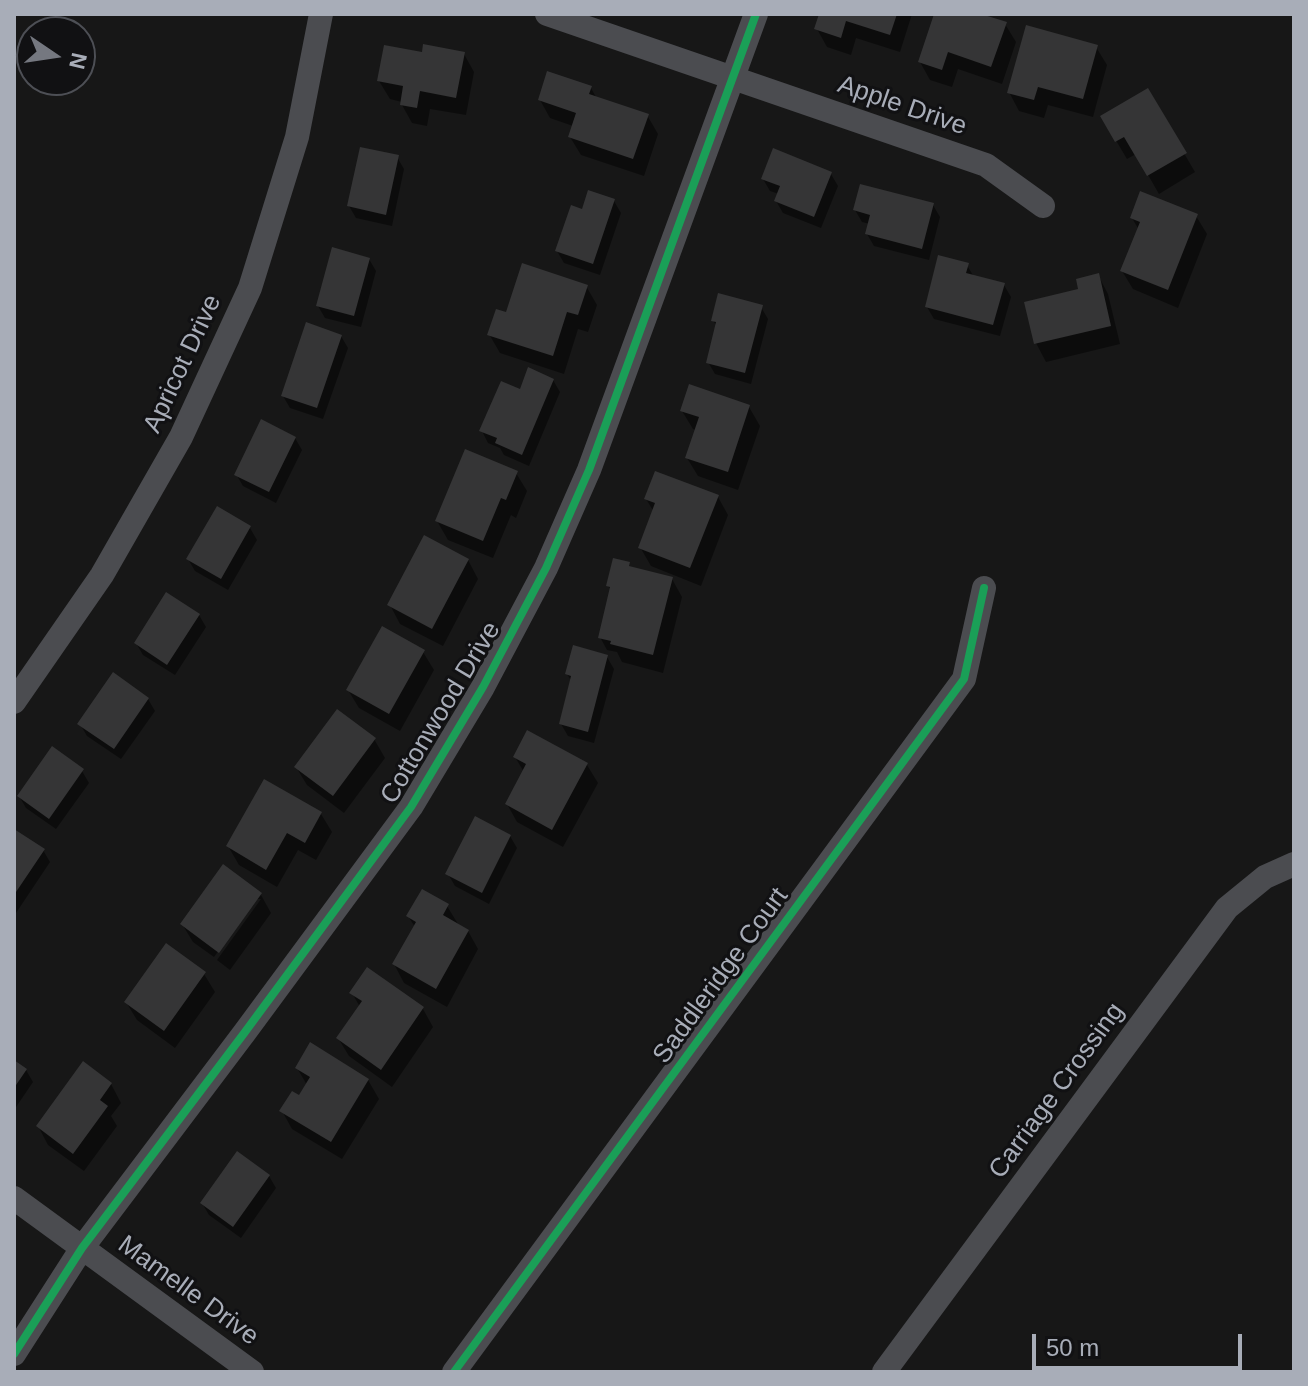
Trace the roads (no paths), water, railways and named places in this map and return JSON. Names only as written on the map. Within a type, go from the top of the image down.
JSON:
[{"type":"street","name":"Apricot Drive","points":[[14,702],[102,575],[181,437],[250,288],[297,137],[321,14]]},
{"type":"street","name":"Apple Drive","points":[[547,14],[986,165],[1043,206]]},
{"type":"street","name":"Cottonwood Drive","points":[[14,1354],[82,1248],[411,807],[483,687],[546,568],[589,470],[756,14]]},
{"type":"street","name":"Saddleridge Court","points":[[454,1372],[964,679],[984,588]]},
{"type":"street","name":"Carriage Crossing","points":[[884,1372],[1227,908],[1265,877],[1294,864]]},
{"type":"street","name":"Mamelle Drive","points":[[14,1198],[252,1372]]}]
